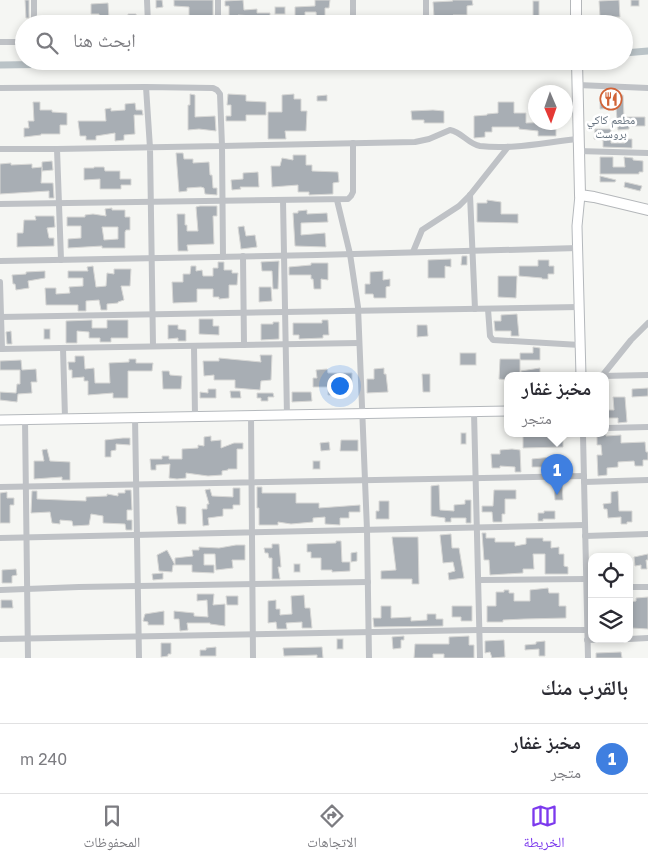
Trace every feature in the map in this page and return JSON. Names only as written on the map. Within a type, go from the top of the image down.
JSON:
[{"type":"highway","points":[[576,0],[576,15]]},
{"type":"highway","points":[[577,70],[580,195],[648,210]]},
{"type":"main road","points":[[580,195],[577,226],[581,372]]},
{"type":"main road","points":[[0,420],[504,412]]},
{"type":"street","points":[[34,0],[34,15]]},
{"type":"street","points":[[147,0],[148,15]]},
{"type":"street","points":[[218,0],[218,15]]},
{"type":"street","points":[[353,0],[353,15]]},
{"type":"street","points":[[426,0],[426,15]]},
{"type":"street","points":[[0,42],[15,42]]},
{"type":"street","points":[[578,85],[648,88]]},
{"type":"street","points":[[146,87],[150,148],[154,346]]},
{"type":"street","points":[[0,88],[146,87],[213,88],[217,90],[220,94],[224,256]]},
{"type":"street","points":[[0,149],[150,148],[415,142],[429,139],[450,130],[460,133],[479,146],[508,147],[578,139]]},
{"type":"street","points":[[0,204],[348,199],[353,192],[352,143]]},
{"type":"street","points":[[413,252],[422,230],[454,210],[470,195],[508,147]]},
{"type":"street","points":[[57,149],[61,260]]},
{"type":"street","points":[[578,151],[648,153]]},
{"type":"street","points":[[470,195],[475,309]]},
{"type":"street","points":[[283,200],[287,416]]},
{"type":"street","points":[[337,200],[350,254],[359,311],[367,530],[369,658]]},
{"type":"street","points":[[0,261],[578,248]]},
{"type":"street","points":[[243,256],[244,345]]},
{"type":"street","points":[[0,282],[1,349],[359,343]]},
{"type":"street","points":[[1,317],[579,307]]},
{"type":"street","points":[[488,309],[490,336],[493,340],[580,345]]},
{"type":"street","points":[[605,372],[631,340],[648,323]]},
{"type":"street","points":[[194,346],[195,417]]},
{"type":"street","points":[[63,348],[65,418]]},
{"type":"street","points":[[609,376],[648,375]]},
{"type":"street","points":[[474,412],[480,658]]},
{"type":"street","points":[[251,416],[253,658]]},
{"type":"street","points":[[135,418],[139,658]]},
{"type":"street","points":[[25,419],[28,658]]},
{"type":"street","points":[[609,428],[648,427]]},
{"type":"street","points":[[583,437],[586,578],[588,585]]},
{"type":"street","points":[[0,487],[476,478],[648,480]]},
{"type":"street","points":[[0,538],[585,525]]},
{"type":"street","points":[[585,536],[648,534]]},
{"type":"street","points":[[479,580],[586,578]]},
{"type":"street","points":[[0,590],[252,583],[368,582]]},
{"type":"street","points":[[633,587],[648,586]]},
{"type":"street","points":[[588,658],[589,598]]},
{"type":"street","points":[[0,639],[479,630],[587,630]]},
{"type":"street","points":[[633,639],[648,638]]},
{"type":"building","points":[[25,0],[29,0],[29,15],[26,15]]},
{"type":"building","points":[[156,0],[162,0],[163,7],[156,8]]},
{"type":"building","points":[[174,0],[213,0],[213,15],[189,15],[189,7],[174,6]]},
{"type":"building","points":[[243,0],[244,10],[257,9],[257,13],[270,13],[270,15],[229,15],[229,6],[225,6],[225,1]]},
{"type":"building","points":[[315,0],[330,0],[329,8],[325,8],[325,15],[316,15],[316,12],[305,12],[305,15],[295,15],[295,7],[315,6]]},
{"type":"building","points":[[472,0],[473,5],[467,6],[467,15],[434,15],[433,2]]},
{"type":"building","points":[[619,0],[620,15],[600,15],[599,1]]},
{"type":"building","points":[[631,0],[639,0],[639,6],[631,6]]},
{"type":"building","points":[[533,1],[539,1],[539,15],[533,15]]},
{"type":"building","points":[[108,3],[109,15],[91,14],[91,4]]},
{"type":"building","points":[[275,7],[285,7],[285,14],[275,14]]},
{"type":"building","points":[[190,94],[195,95],[195,117],[215,116],[216,131],[188,130]]},
{"type":"building","points":[[228,94],[246,95],[246,101],[266,102],[266,115],[246,115],[246,121],[226,121],[226,116],[231,116],[231,105],[227,105]]},
{"type":"building","points":[[294,94],[294,99],[301,99],[301,111],[307,111],[306,131],[285,131],[286,139],[268,139],[268,112],[282,112],[282,95]]},
{"type":"building","points":[[327,95],[327,101],[317,101],[317,96]]},
{"type":"building","points":[[623,95],[624,117],[645,117],[645,126],[629,126],[629,129],[618,130],[616,108],[600,109],[600,98],[610,99],[610,96]]},
{"type":"building","points":[[33,102],[40,102],[40,110],[67,113],[67,125],[60,125],[60,134],[41,134],[24,137],[24,128],[29,128],[28,121],[34,121]]},
{"type":"building","points":[[498,102],[514,102],[514,113],[526,113],[528,130],[519,129],[519,127],[492,127],[492,132],[485,132],[485,137],[474,138],[474,116],[498,113]]},
{"type":"building","points":[[135,103],[136,110],[142,110],[143,115],[134,115],[135,134],[124,135],[124,140],[115,141],[115,133],[96,136],[96,140],[86,140],[86,136],[80,136],[78,121],[106,121],[105,109],[111,108],[111,111],[125,110],[125,104]]},
{"type":"building","points":[[411,111],[444,111],[444,123],[424,123],[424,120],[412,120]]},
{"type":"building","points":[[595,129],[611,129],[611,143],[625,143],[625,139],[632,139],[632,148],[603,147],[603,140],[594,139]]},
{"type":"building","points":[[528,130],[556,130],[556,136],[538,136],[538,131]]},
{"type":"building","points":[[176,153],[183,153],[184,159],[193,159],[193,163],[209,162],[213,188],[217,188],[217,195],[205,194],[204,188],[201,187],[187,188],[187,191],[179,192]]},
{"type":"building","points":[[293,155],[306,155],[306,165],[312,165],[312,171],[338,172],[339,182],[333,183],[333,194],[309,195],[309,192],[298,192],[298,185],[272,187],[271,166],[280,166],[282,158],[293,160]]},
{"type":"building","points":[[600,157],[613,157],[613,167],[625,167],[624,157],[643,161],[643,172],[639,172],[639,174],[600,174]]},
{"type":"building","points":[[52,161],[53,170],[42,171],[42,162]]},
{"type":"building","points":[[11,163],[11,165],[32,164],[32,168],[42,167],[41,183],[53,183],[54,198],[49,198],[49,191],[0,194],[0,164]]},
{"type":"building","points":[[104,167],[105,171],[120,171],[120,179],[131,179],[131,185],[121,185],[121,189],[100,189],[100,179],[84,180],[84,168]]},
{"type":"building","points":[[258,172],[259,187],[240,187],[241,189],[232,190],[231,180],[243,179],[243,173]]},
{"type":"building","points":[[600,176],[616,180],[615,182],[600,182]]},
{"type":"building","points":[[625,182],[642,186],[640,191],[624,187]]},
{"type":"building","points":[[487,200],[501,202],[501,214],[518,214],[518,223],[477,222],[477,203],[487,203]]},
{"type":"building","points":[[217,206],[217,216],[213,216],[214,244],[187,245],[188,251],[178,251],[177,214],[185,214],[187,231],[198,231],[196,207]]},
{"type":"building","points":[[105,209],[125,210],[125,217],[130,217],[130,230],[125,232],[125,248],[102,248],[102,246],[68,248],[68,239],[81,238],[81,226],[67,226],[67,217],[85,217],[85,215],[93,214],[106,216]],"holes":[[[102,227],[118,227],[118,239],[104,240]]]},
{"type":"building","points":[[307,210],[307,214],[327,213],[328,222],[301,223],[301,235],[325,233],[326,247],[295,246],[293,213]]},
{"type":"building","points":[[35,216],[54,216],[55,227],[47,228],[49,238],[54,238],[54,246],[17,247],[17,233],[23,233],[24,220],[36,220]]},
{"type":"building","points":[[244,226],[246,236],[255,235],[257,247],[241,249],[238,227]]},
{"type":"building","points":[[462,256],[467,256],[467,265],[461,265]]},
{"type":"building","points":[[451,259],[451,267],[445,266],[445,278],[428,278],[428,260]]},
{"type":"building","points":[[538,260],[549,260],[549,266],[554,266],[554,274],[548,274],[548,279],[519,276],[519,266],[538,266]]},
{"type":"building","points":[[279,261],[278,289],[273,289],[272,271],[262,271],[261,262]]},
{"type":"building","points":[[218,262],[224,262],[224,270],[232,270],[232,273],[238,273],[237,285],[229,285],[229,298],[219,299],[219,297],[213,297],[213,289],[197,289],[197,302],[173,303],[172,282],[183,282],[183,274],[190,274],[191,266],[196,266],[196,271],[202,270],[203,276],[213,276],[213,268],[218,268]]},
{"type":"building","points":[[311,263],[328,263],[328,280],[321,279],[321,289],[314,289],[311,275],[289,275],[289,267],[311,265]]},
{"type":"building","points":[[93,266],[96,287],[106,286],[107,273],[114,274],[114,269],[131,269],[130,286],[121,286],[124,300],[118,303],[107,304],[107,310],[101,310],[99,300],[86,301],[86,311],[78,311],[78,305],[46,305],[45,288],[56,288],[56,294],[70,293],[69,287],[83,286],[83,278],[68,278],[68,271],[88,271],[87,267]]},
{"type":"building","points":[[45,271],[45,278],[28,281],[29,288],[16,290],[12,275]]},
{"type":"building","points":[[383,271],[383,280],[390,279],[390,286],[386,287],[386,298],[374,298],[373,294],[365,294],[365,284],[370,284],[370,272]]},
{"type":"building","points":[[498,276],[517,276],[516,298],[498,297]]},
{"type":"building","points":[[259,287],[271,287],[272,301],[259,302]]},
{"type":"building","points":[[517,314],[519,336],[511,336],[511,331],[495,331],[494,321],[501,321],[501,315]]},
{"type":"building","points":[[199,319],[213,319],[213,326],[219,326],[219,335],[199,334]]},
{"type":"building","points":[[92,320],[92,328],[107,328],[107,320],[128,320],[128,338],[111,338],[111,342],[100,342],[100,338],[89,338],[89,332],[77,331],[77,343],[66,343],[66,321]]},
{"type":"building","points":[[322,320],[328,320],[329,335],[323,335],[323,338],[299,339],[299,335],[293,335],[293,323],[322,323]]},
{"type":"building","points":[[273,322],[279,322],[279,339],[261,340],[261,324],[273,324]]},
{"type":"building","points":[[168,325],[178,325],[178,329],[186,330],[186,341],[178,341],[178,338],[168,339]]},
{"type":"building","points":[[417,325],[427,325],[428,336],[417,337]]},
{"type":"building","points":[[44,329],[50,329],[50,339],[44,339]]},
{"type":"building","points":[[11,331],[12,344],[7,344],[6,332]]},
{"type":"building","points":[[533,347],[540,348],[540,360],[520,360],[520,353],[533,353]]},
{"type":"building","points":[[460,353],[476,353],[476,365],[460,365]]},
{"type":"building","points":[[260,355],[272,355],[271,380],[261,381],[260,390],[235,388],[235,380],[214,380],[214,375],[204,376],[203,361],[219,361],[219,358],[261,362]]},
{"type":"building","points":[[75,356],[84,356],[85,369],[94,368],[95,383],[110,383],[109,363],[129,362],[129,359],[136,359],[136,363],[153,363],[152,371],[128,371],[128,398],[113,398],[113,393],[88,395],[88,381],[84,381],[84,377],[72,378],[72,370],[69,370],[68,362],[75,362]]},
{"type":"building","points":[[500,359],[520,359],[520,372],[504,372],[504,380],[499,379]]},
{"type":"building","points":[[21,360],[22,370],[36,369],[37,382],[31,382],[32,393],[18,394],[17,402],[0,400],[0,392],[16,393],[17,384],[20,384],[20,370],[0,370],[0,361]]},
{"type":"building","points":[[384,368],[388,392],[367,393],[367,379],[374,379],[374,369]]},
{"type":"building","points":[[540,368],[540,372],[521,371]]},
{"type":"building","points":[[327,369],[328,373],[352,373],[352,386],[335,387],[335,395],[328,395],[328,387],[313,387],[313,378],[317,378],[316,370]]},
{"type":"building","points":[[162,371],[169,371],[170,375],[182,376],[181,389],[163,389]]},
{"type":"building","points":[[422,374],[430,374],[430,392],[423,392]]},
{"type":"building","points":[[648,388],[648,396],[632,397],[632,389]]},
{"type":"building","points":[[208,389],[216,389],[216,398],[200,398],[200,392],[208,393]]},
{"type":"building","points":[[230,391],[240,391],[241,398],[231,398]]},
{"type":"building","points":[[292,392],[311,392],[312,401],[292,402]]},
{"type":"building","points":[[257,393],[273,393],[274,397],[268,397],[268,401],[261,401],[261,398],[257,398]]},
{"type":"building","points":[[613,397],[625,397],[627,422],[618,423],[618,418],[609,418],[609,410],[614,410]]},
{"type":"building","points":[[461,433],[466,433],[466,444],[461,444]]},
{"type":"building","points":[[621,435],[621,443],[645,442],[648,460],[643,460],[643,466],[635,466],[634,461],[618,462],[618,467],[607,468],[607,475],[598,476],[597,455],[602,455],[601,445],[597,445],[597,437]]},
{"type":"building","points":[[211,436],[211,441],[221,440],[221,448],[234,443],[243,443],[243,449],[237,449],[237,469],[222,471],[222,475],[208,476],[186,473],[186,478],[177,479],[169,478],[170,464],[156,465],[156,470],[151,470],[150,459],[162,459],[162,456],[169,456],[169,459],[182,459],[182,449],[198,448],[198,445],[204,446],[204,437]]},
{"type":"building","points":[[523,437],[563,437],[563,447],[523,448]]},
{"type":"building","points":[[130,438],[130,445],[116,444],[116,450],[111,451],[111,457],[105,457],[105,440]]},
{"type":"building","points":[[341,440],[358,440],[358,451],[340,451]]},
{"type":"building","points":[[329,442],[330,450],[321,451],[320,443]]},
{"type":"building","points":[[47,449],[50,461],[70,462],[70,480],[62,480],[62,477],[34,479],[34,461],[44,461],[42,450]]},
{"type":"building","points":[[500,450],[520,450],[521,472],[515,472],[515,467],[500,466],[500,468],[492,468],[491,454],[500,454]]},
{"type":"building","points":[[562,456],[563,471],[558,471],[558,468],[532,467],[532,459]]},
{"type":"building","points":[[313,461],[320,461],[320,469],[313,469]]},
{"type":"building","points":[[562,483],[563,500],[555,500],[554,484]]},
{"type":"building","points":[[439,485],[440,510],[454,511],[454,505],[465,504],[465,500],[471,500],[471,523],[466,523],[466,518],[451,518],[451,522],[445,522],[445,518],[431,516],[431,486]]},
{"type":"building","points":[[257,487],[262,487],[262,493],[296,493],[296,503],[319,503],[319,508],[360,505],[360,512],[349,512],[349,518],[340,518],[340,525],[325,524],[325,517],[313,518],[313,522],[291,524],[278,522],[278,525],[259,525]]},
{"type":"building","points":[[233,488],[240,488],[240,505],[233,505],[233,509],[223,509],[223,516],[208,518],[209,525],[203,526],[202,509],[207,509],[207,504],[209,504],[205,490],[210,489],[212,496],[233,497]]},
{"type":"building","points":[[125,490],[131,490],[132,510],[127,510],[127,520],[132,520],[132,530],[126,530],[125,524],[103,523],[103,516],[91,514],[89,525],[73,526],[72,521],[60,520],[60,524],[52,523],[50,512],[31,513],[32,491],[37,491],[37,499],[86,501],[86,497],[107,496],[107,494],[118,496],[118,493],[125,493]]},
{"type":"building","points":[[494,490],[516,490],[516,499],[505,499],[505,514],[502,514],[502,522],[493,522],[492,512],[482,512],[482,506],[493,506]]},
{"type":"building","points":[[618,491],[619,511],[632,511],[632,522],[627,522],[627,524],[621,524],[621,517],[608,518],[607,509],[604,509],[603,504],[611,503],[611,492]]},
{"type":"building","points":[[7,492],[7,498],[14,498],[14,505],[10,505],[10,523],[0,523],[0,493]]},
{"type":"building","points":[[379,501],[389,501],[389,519],[376,519],[376,511],[379,511]]},
{"type":"building","points":[[176,506],[186,507],[186,524],[178,524]]},
{"type":"building","points":[[544,511],[555,511],[555,519],[538,521],[538,513],[544,513]]},
{"type":"building","points":[[482,533],[486,533],[486,538],[495,538],[495,542],[515,542],[515,546],[526,544],[526,538],[543,538],[543,541],[551,541],[551,548],[559,547],[559,554],[564,554],[564,566],[568,567],[568,574],[545,574],[545,554],[533,554],[534,569],[523,569],[523,573],[490,575],[489,560],[484,560]]},
{"type":"building","points":[[451,534],[452,548],[459,548],[464,578],[449,580],[448,573],[455,571],[453,562],[443,563],[440,535]]},
{"type":"building","points":[[392,537],[418,537],[419,584],[412,584],[412,579],[381,579],[381,571],[396,570]]},
{"type":"building","points":[[336,541],[341,541],[342,562],[350,562],[350,571],[332,572],[332,570],[321,570],[321,558],[311,558],[311,552],[307,552],[307,544],[336,543]]},
{"type":"building","points":[[272,544],[279,544],[281,567],[278,567],[280,579],[272,579],[272,558],[269,558],[268,553],[265,553],[264,548],[272,548]]},
{"type":"building","points":[[245,545],[245,560],[232,560],[233,568],[216,570],[215,554],[204,554],[204,565],[214,565],[214,573],[192,572],[192,565],[175,565],[175,558],[193,556],[192,550],[199,550],[199,547],[219,548]]},
{"type":"building","points":[[167,550],[175,565],[173,565],[172,572],[159,571],[157,555]]},
{"type":"building","points":[[357,552],[357,561],[351,562],[351,553]]},
{"type":"building","points":[[648,554],[648,560],[646,560],[647,569],[641,569],[641,565],[635,566],[634,557]]},
{"type":"building","points":[[294,564],[300,564],[300,572],[294,572]]},
{"type":"building","points":[[16,569],[17,575],[12,576],[12,583],[2,583],[2,570]]},
{"type":"building","points":[[163,573],[163,579],[153,580],[152,574]]},
{"type":"building","points":[[548,588],[549,593],[559,593],[559,606],[566,606],[566,618],[487,622],[487,606],[496,606],[496,592],[509,590],[509,593],[514,593],[514,601],[530,601],[530,590]]},
{"type":"building","points":[[197,594],[214,594],[213,605],[225,604],[225,626],[210,623],[187,623],[188,630],[180,631],[179,619],[174,619],[174,611],[194,613],[194,616],[208,617],[207,600],[197,601]]},
{"type":"building","points":[[304,595],[305,608],[310,608],[312,628],[302,628],[302,622],[286,623],[287,629],[277,629],[276,622],[268,623],[268,601],[276,600],[276,609],[280,609],[280,615],[292,614],[291,596]]},
{"type":"building","points":[[226,596],[238,596],[238,605],[227,605]]},
{"type":"building","points":[[648,597],[648,629],[633,628],[633,601],[636,601],[636,598]]},
{"type":"building","points":[[1,600],[12,600],[13,608],[1,608]]},
{"type":"building","points":[[381,606],[391,606],[391,618],[411,617],[411,621],[427,620],[427,614],[436,614],[436,619],[443,619],[443,626],[374,627],[373,618],[381,618]]},
{"type":"building","points":[[452,606],[472,606],[472,621],[461,621],[461,617],[452,617]]},
{"type":"building","points":[[164,611],[164,625],[148,625],[148,622],[143,621],[145,614]]},
{"type":"building","points":[[404,636],[404,640],[401,640],[401,648],[393,649],[392,637]]},
{"type":"building","points":[[469,636],[469,645],[474,645],[474,658],[444,658],[444,654],[433,654],[433,658],[414,658],[415,644],[449,644],[449,637]]},
{"type":"building","points":[[337,639],[343,639],[343,649],[337,649]]},
{"type":"building","points":[[504,640],[505,657],[492,658],[490,652],[485,653],[485,641]]},
{"type":"building","points":[[545,641],[545,656],[539,656],[539,649],[525,650],[525,645]]},
{"type":"building","points":[[161,643],[171,643],[171,654],[161,657]]},
{"type":"building","points":[[216,647],[216,656],[200,656],[200,650]]},
{"type":"building","points":[[322,647],[323,658],[317,658],[317,655],[284,656],[283,648]]},
{"type":"building","points":[[621,652],[622,658],[596,658],[596,653]]},
{"type":"waterway","points":[[633,52],[648,51]]},
{"type":"waterway","points":[[0,65],[15,65]]},
{"type":"place","name":"مطعم كاكي بروست","points":[[611,99]]},
{"type":"place","name":"مخبز غفار","points":[[557,495]]}]
